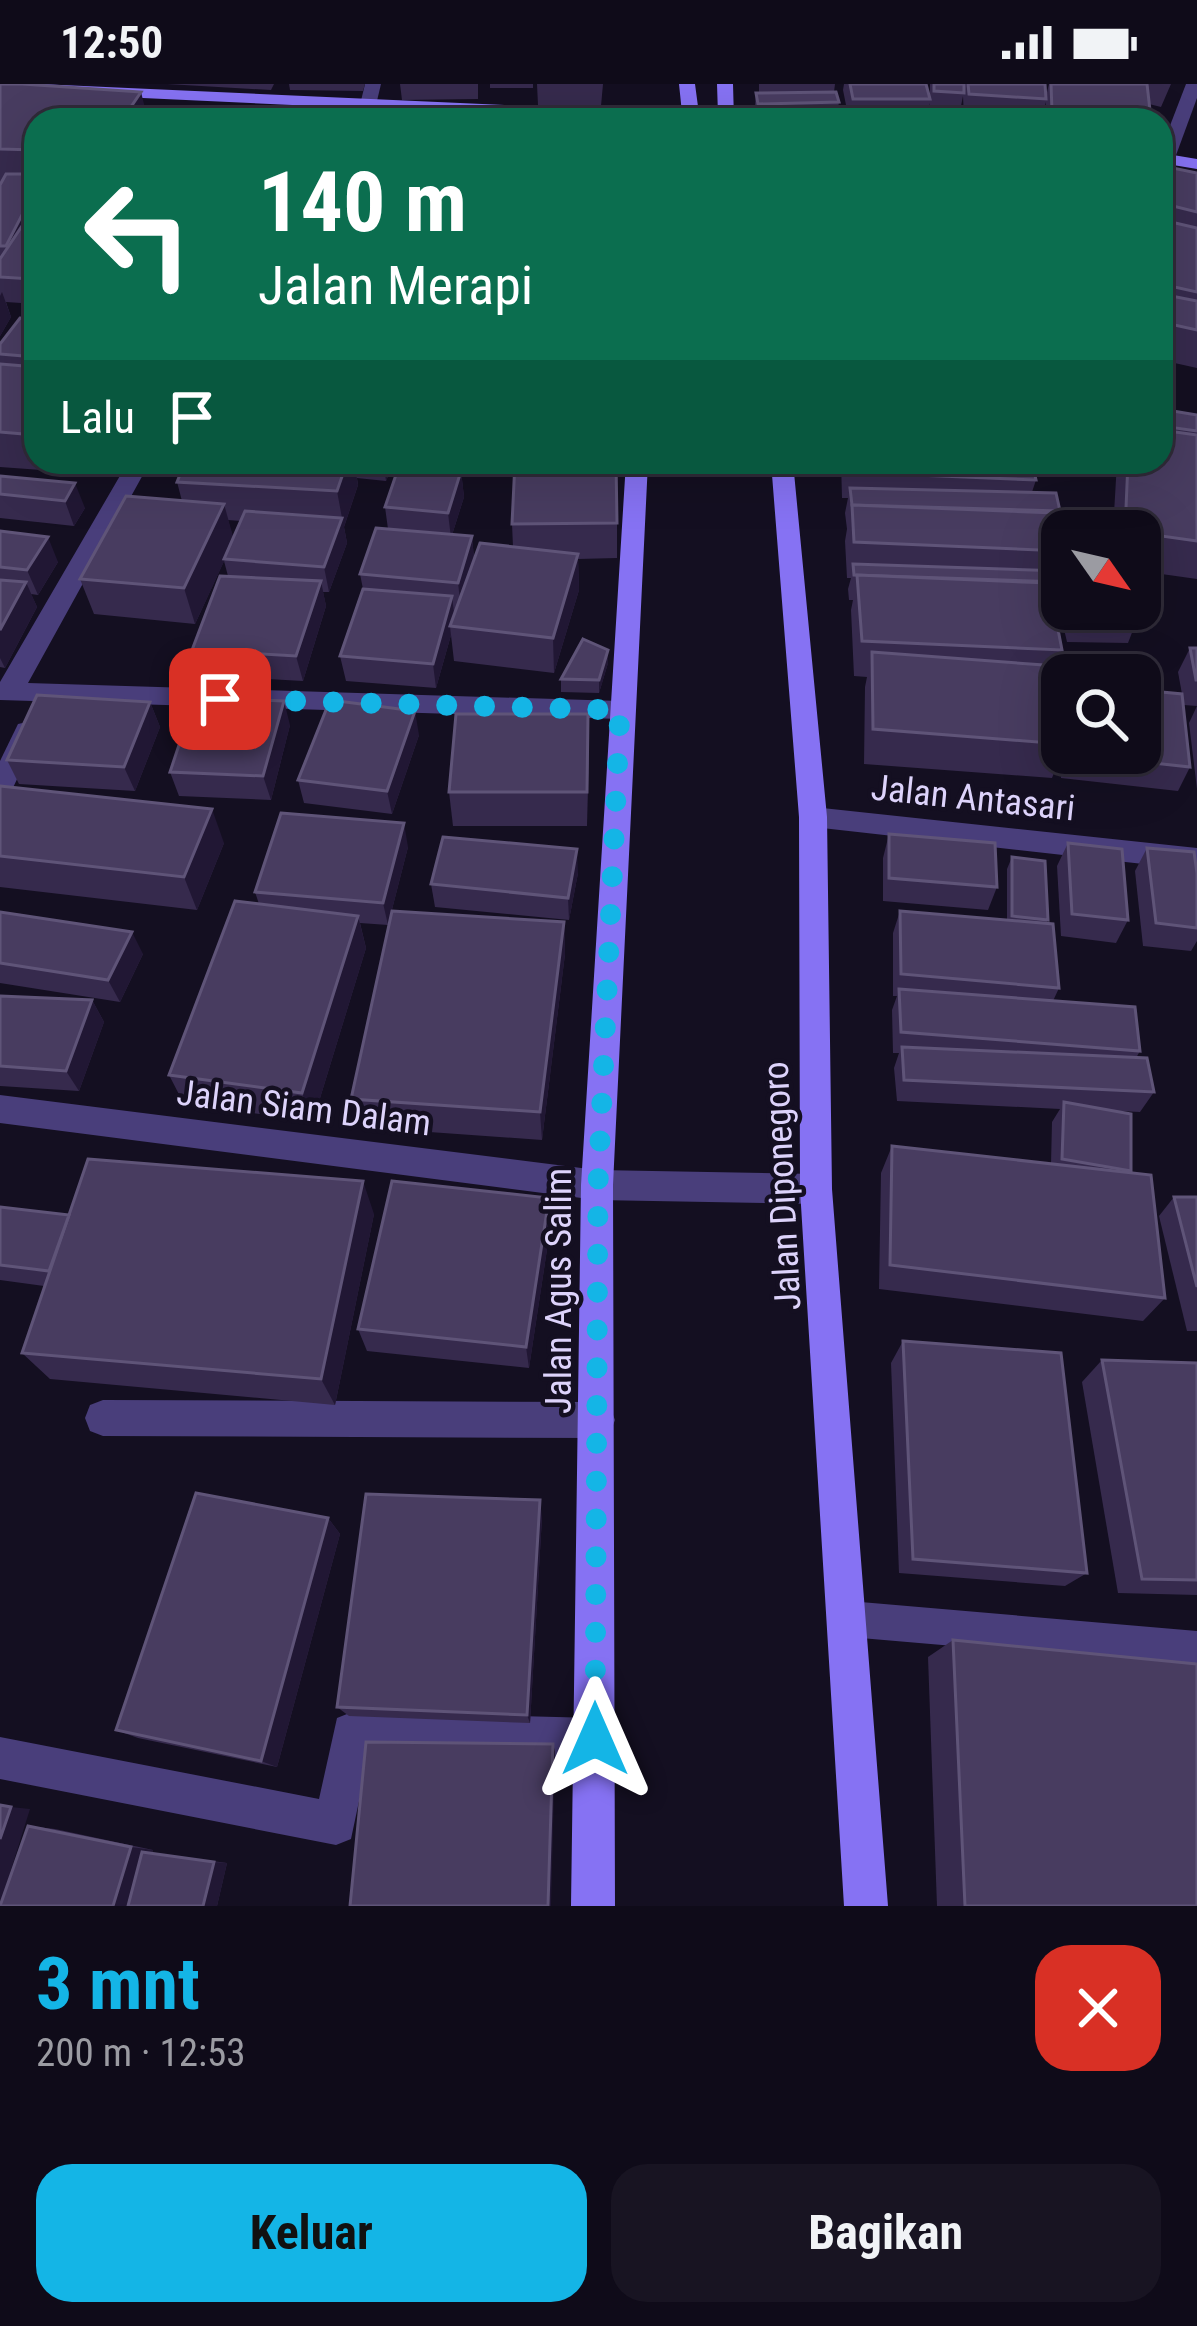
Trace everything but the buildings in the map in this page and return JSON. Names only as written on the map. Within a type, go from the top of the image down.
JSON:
[{"type":"street","points":[[368,105],[374,84]]},
{"type":"street","points":[[1173,138],[1195,84]]},
{"type":"street","points":[[45,92],[500,108]]},
{"type":"street","points":[[45,92],[122,108]]},
{"type":"street","points":[[106,106],[121,92]]},
{"type":"street","points":[[132,474],[5,691],[620,710]]},
{"type":"street","name":"Jalan Agus Salim","points":[[593,1906],[597,1420],[611,1185],[620,710],[636,474]]},
{"type":"street","name":"Jalan Diponegoro","points":[[783,474],[813,818],[799,1189],[824,1243],[866,1906]]},
{"type":"street","points":[[0,789],[44,693]]},
{"type":"street","name":"Jalan Antasari","points":[[813,818],[1197,859]]},
{"type":"street","name":"Jalan Siam Dalam","points":[[0,1109],[611,1185],[799,1189]]},
{"type":"street","points":[[103,1418],[597,1420]]},
{"type":"street","points":[[0,1758],[337,1824],[352,1733],[595,1739]]},
{"type":"lane","points":[[849,1619],[1197,1649]]},
{"type":"route","points":[[220,699],[620,710],[598,1185],[595,1739]]}]
